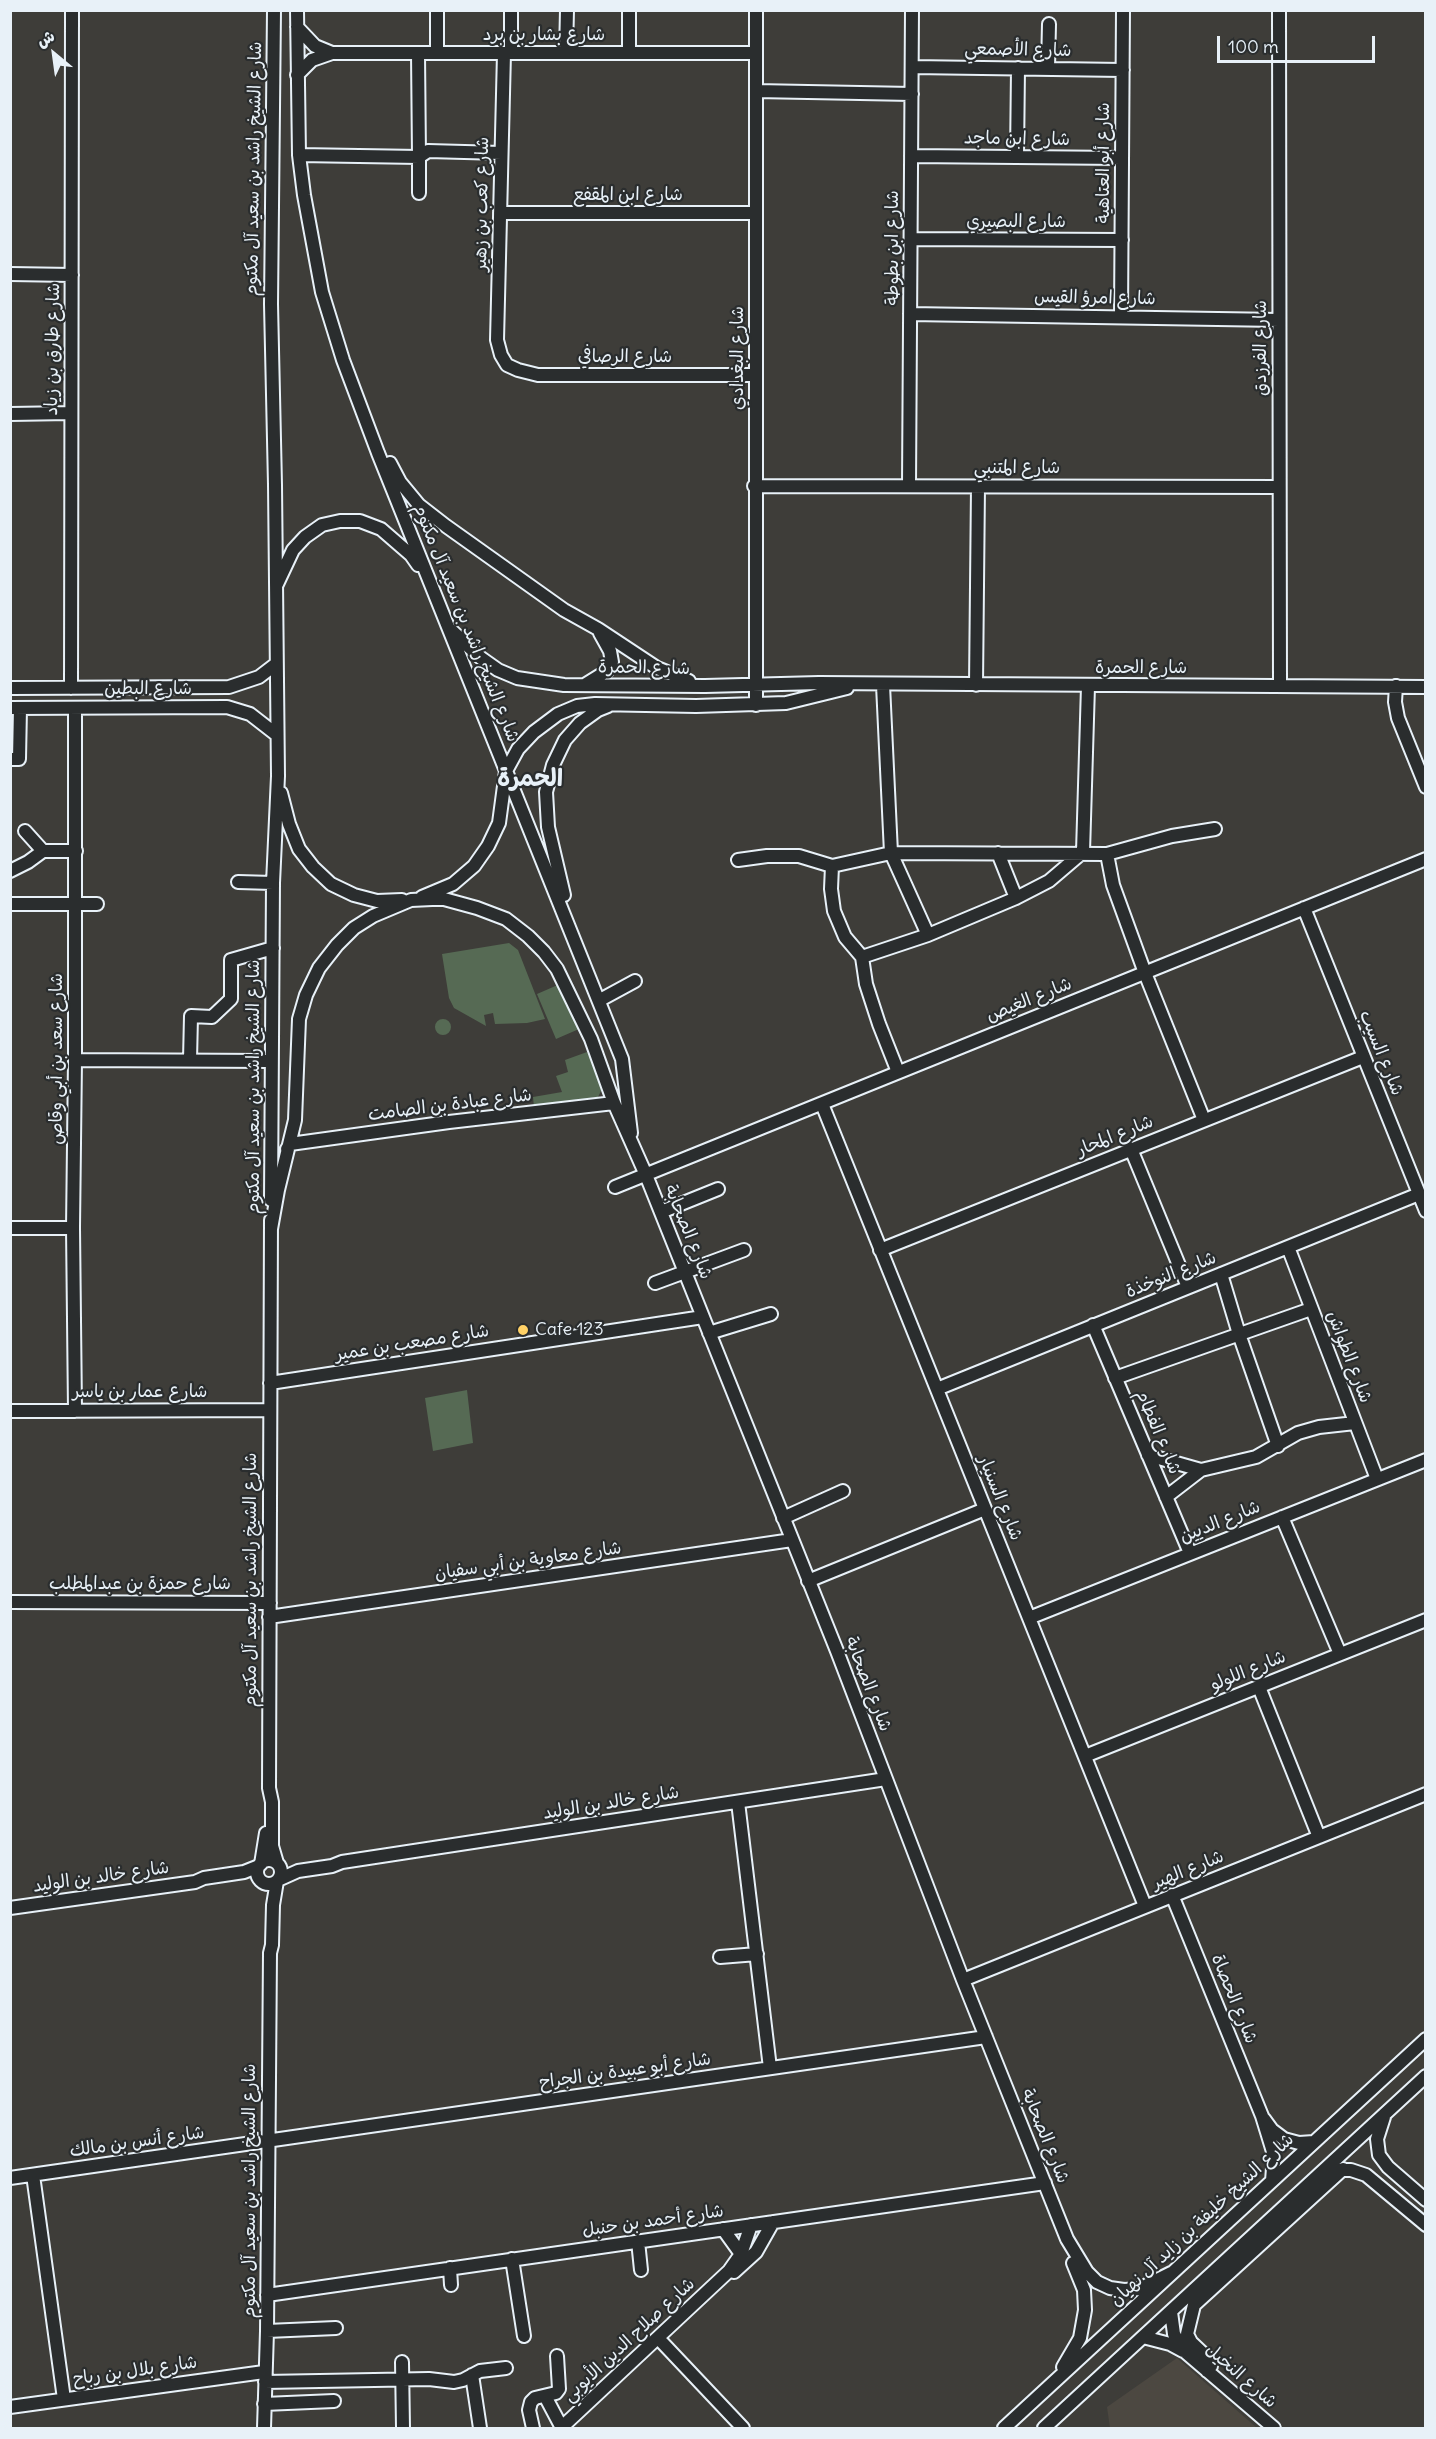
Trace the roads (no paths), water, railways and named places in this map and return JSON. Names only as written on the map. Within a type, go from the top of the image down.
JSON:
[{"type":"street","name":"شارع طارق بن زياد","points":[[71,688],[72,10]]},
{"type":"street","name":"شارع الشيخ راشد بن سعيد آل مكتوم","points":[[260,1865],[266,1841],[269,1788],[270,1061],[273,883],[278,776],[271,304],[274,10]]},
{"type":"street","name":"شارع الشيخ راشد بن سعيد آل مكتوم","points":[[297,10],[299,155],[322,292],[343,360],[368,425],[622,1059],[632,1144]]},
{"type":"street","points":[[437,10],[437,53]]},
{"type":"street","name":"شارع كعب بن زهير","points":[[501,355],[497,340],[501,153],[511,10]]},
{"type":"street","points":[[566,53],[567,10]]},
{"type":"street","points":[[629,10],[629,53]]},
{"type":"street","name":"شارع البغدادي","points":[[756,10],[754,486],[756,705]]},
{"type":"street","name":"شارع ابن بطوطة","points":[[909,486],[912,10]]},
{"type":"street","name":"شارع أبو العتاهية","points":[[1121,316],[1124,10]]},
{"type":"street","name":"شارع الفرزدق","points":[[1279,10],[1280,686]]},
{"type":"street","points":[[1048,68],[1049,24]]},
{"type":"street","name":"شارع بشار بن برد","points":[[297,27],[308,41],[332,52]]},
{"type":"street","name":"شارع بشار بن برد","points":[[297,75],[312,60],[332,52],[756,53]]},
{"type":"street","points":[[418,53],[419,193]]},
{"type":"street","name":"شارع الأصمعي","points":[[912,67],[1123,70]]},
{"type":"street","points":[[1017,157],[1018,68]]},
{"type":"street","points":[[756,91],[912,94]]},
{"type":"street","points":[[299,155],[419,157],[428,152],[501,153]]},
{"type":"street","name":"شارع ابن ماجد","points":[[911,156],[1122,158]]},
{"type":"street","name":"شارع ابن المقفع","points":[[501,213],[756,213]]},
{"type":"street","name":"شارع البصيري","points":[[911,239],[1122,240]]},
{"type":"street","points":[[10,274],[72,275]]},
{"type":"street","name":"شارع امرؤ القيس","points":[[910,314],[1279,320]]},
{"type":"street","name":"شارع الرصافي","points":[[501,355],[507,364],[518,370],[538,375],[756,375]]},
{"type":"street","points":[[10,414],[70,413]]},
{"type":"street","points":[[368,425],[400,482],[419,505],[564,610],[673,677],[705,686]]},
{"type":"street","name":"شارع المتنبي","points":[[754,486],[1279,487]]},
{"type":"street","points":[[976,685],[978,486]]},
{"type":"street","points":[[276,588],[293,550],[322,525],[340,521],[360,521],[381,529],[411,555],[431,584]]},
{"type":"street","name":"شارع الحمرة","points":[[448,628],[498,670],[517,678],[543,683],[705,686],[1425,687]]},
{"type":"street","points":[[585,685],[607,671],[612,662],[610,651],[598,630]]},
{"type":"street","name":"شارع البطين","points":[[10,688],[229,687],[259,677],[276,663]]},
{"type":"street","name":"شارع الحمرة","points":[[506,771],[518,749],[534,732],[558,714],[577,706],[756,705],[801,701],[857,685]]},
{"type":"street","points":[[883,685],[891,852],[928,935]]},
{"type":"street","points":[[862,957],[928,935],[1016,898],[1049,881],[1083,852],[1088,686]]},
{"type":"street","points":[[1395,686],[1398,718],[1425,787]]},
{"type":"street","points":[[572,932],[548,827],[546,792],[553,765],[565,740],[580,723],[598,710],[615,704]]},
{"type":"street","name":"شارع البطين","points":[[15,708],[227,707],[250,714],[277,735]]},
{"type":"street","points":[[10,759],[18,759],[15,708]]},
{"type":"street","name":"شارع سعد بن أبي وقاص","points":[[75,708],[73,1228],[75,1411]]},
{"type":"street","points":[[278,776],[289,825],[299,849],[313,867],[331,884],[354,895],[377,901],[411,900],[453,884],[474,866],[488,846],[499,823],[506,771]]},
{"type":"street","points":[[738,860],[767,856],[799,856],[832,866],[891,852],[1107,854],[1172,836],[1215,829]]},
{"type":"street","points":[[25,831],[43,850]]},
{"type":"street","points":[[10,878],[43,850],[76,851]]},
{"type":"street","points":[[998,853],[1016,898]]},
{"type":"street","points":[[1107,854],[1113,885],[1145,973],[1204,1120]]},
{"type":"street","name":"شارع الغيص","points":[[615,1187],[1425,859]]},
{"type":"street","points":[[10,871],[28,862]]},
{"type":"street","points":[[832,866],[831,889],[834,911],[845,937],[862,957],[866,984],[898,1072]]},
{"type":"street","points":[[238,882],[273,883]]},
{"type":"street","name":"شارع الشيخ راشد بن سعيد آل مكتوم","points":[[271,1229],[295,1120],[299,1019],[306,995],[319,968],[354,928],[373,916],[411,900],[444,900],[477,908],[506,919],[544,952],[557,969],[591,1040],[632,1144]]},
{"type":"street","points":[[10,904],[97,904]]},
{"type":"street","name":"شارع السيب","points":[[1304,908],[1425,1211]]},
{"type":"street","points":[[190,1060],[191,1016],[212,1017],[231,999],[231,960],[273,948]]},
{"type":"street","points":[[600,1000],[635,981]]},
{"type":"street","name":"شارع المحار","points":[[880,1250],[1363,1057]]},
{"type":"street","points":[[75,1060],[270,1061]]},
{"type":"street","name":"شارع عبادة بن الصامت","points":[[270,1142],[280,1152],[290,1144],[449,1122],[614,1103]]},
{"type":"street","name":"شارع السنيار","points":[[822,1104],[1145,1906]]},
{"type":"street","name":"شارع الصحابة","points":[[632,1144],[710,1333],[963,1980],[1067,2239],[1087,2272],[1097,2282],[1110,2288],[1139,2289],[1171,2273]]},
{"type":"street","points":[[1131,1149],[1188,1287]]},
{"type":"street","points":[[661,1212],[718,1189]]},
{"type":"street","name":"شارع النوخذة","points":[[936,1389],[1419,1194]]},
{"type":"street","points":[[10,1228],[73,1228]]},
{"type":"street","name":"شارع الطواش","points":[[1288,1247],[1377,1479]]},
{"type":"street","points":[[655,1283],[744,1250]]},
{"type":"street","points":[[1221,1274],[1278,1446]]},
{"type":"street","points":[[1115,1378],[1311,1309]]},
{"type":"street","points":[[710,1333],[771,1314]]},
{"type":"street","name":"شارع مصعب بن عمير","points":[[270,1383],[703,1317]]},
{"type":"street","name":"شارع الفطام","points":[[1093,1325],[1190,1553]]},
{"type":"street","name":"شارع عمار بن ياسر","points":[[10,1411],[270,1410]]},
{"type":"street","points":[[1166,1497],[1201,1470],[1256,1457],[1298,1433],[1319,1426],[1355,1423]]},
{"type":"street","points":[[1148,1455],[1201,1470]]},
{"type":"street","name":"شارع الديين","points":[[1029,1618],[1425,1460]]},
{"type":"street","points":[[783,1518],[843,1491]]},
{"type":"street","points":[[808,1581],[985,1509]]},
{"type":"street","points":[[1282,1516],[1340,1654]]},
{"type":"street","name":"شارع معاوية بن أبي سفيان","points":[[269,1617],[792,1540]]},
{"type":"street","name":"شارع حمزة بن عبدالمطلب","points":[[10,1602],[270,1603]]},
{"type":"street","name":"شارع اللولو","points":[[1084,1756],[1425,1620]]},
{"type":"street","points":[[1258,1687],[1319,1837]]},
{"type":"street","name":"شارع خالد بن الوليد","points":[[278,1880],[298,1871],[332,1866],[342,1862],[886,1779]]},
{"type":"street","name":"شارع الشيخ راشد بن سعيد آل مكتوم","points":[[269,1788],[272,1802],[272,1846],[278,1863]]},
{"type":"street","name":"شارع الهير","points":[[963,1980],[1425,1794]]},
{"type":"street","points":[[738,1802],[770,2068]]},
{"type":"street","points":[[269,1860],[278,1863],[281,1874],[278,1880],[269,1884],[260,1880],[257,1874],[260,1865],[269,1860]]},
{"type":"street","name":"شارع خالد بن الوليد","points":[[278,1863],[303,1864],[331,1860],[342,1862]]},
{"type":"street","name":"شارع خالد بن الوليد","points":[[10,1908],[195,1882],[204,1878],[244,1872],[260,1865]]},
{"type":"street","name":"شارع الشيخ راشد بن سعيد آل مكتوم","points":[[260,1880],[266,1900],[267,1945],[270,1953]]},
{"type":"street","name":"شارع خالد بن الوليد","points":[[195,1882],[205,1884],[260,1880]]},
{"type":"street","name":"شارع الشيخ راشد بن سعيد آل مكتوم","points":[[264,2428],[270,1953],[273,1897],[278,1880]]},
{"type":"street","name":"شارع الحصاة","points":[[1173,1895],[1262,2116],[1274,2155],[1272,2181]]},
{"type":"street","points":[[720,1957],[757,1954]]},
{"type":"street","name":"شارع أبو عبيدة بن الجراح","points":[[268,2142],[986,2037]]},
{"type":"street","name":"شارع الشيخ خليفة بن زايد آل نهيان","points":[[1004,2428],[1425,2039]]},
{"type":"street","points":[[1044,2428],[1425,2076]]},
{"type":"street","points":[[1386,2113],[1377,2139],[1379,2154],[1388,2167],[1425,2200]]},
{"type":"street","name":"شارع الحصاة","points":[[1262,2116],[1272,2130],[1284,2139],[1299,2143],[1314,2142]]},
{"type":"street","name":"شارع أنس بن مالك","points":[[10,2178],[268,2142]]},
{"type":"street","points":[[1322,2172],[1343,2169],[1366,2175],[1425,2225]]},
{"type":"street","points":[[1208,2371],[1210,2360],[1191,2342],[1187,2334],[1194,2305],[1343,2169]]},
{"type":"street","points":[[33,2175],[64,2399]]},
{"type":"street","name":"شارع أحمد بن حنبل","points":[[267,2295],[1044,2183]]},
{"type":"street","name":"شارع صلاح الدين الأيوبي","points":[[722,2278],[737,2269],[756,2252],[773,2222]]},
{"type":"street","name":"شارع صلاح الدين الأيوبي","points":[[561,2428],[722,2278],[741,2254],[751,2225]]},
{"type":"street","points":[[723,2229],[741,2254]]},
{"type":"street","name":"شارع الصحابة","points":[[1054,2382],[1080,2338],[1085,2310],[1084,2290],[1068,2251],[1067,2239]]},
{"type":"street","points":[[638,2241],[641,2270]]},
{"type":"street","points":[[512,2259],[524,2336]]},
{"type":"street","points":[[450,2268],[451,2285]]},
{"type":"street","name":"شارع النخيل","points":[[1171,2312],[1174,2334],[1184,2351]]},
{"type":"street","points":[[267,2331],[336,2328]]},
{"type":"street","name":"شارع النخيل","points":[[1143,2337],[1170,2344],[1184,2351],[1274,2428]]},
{"type":"street","points":[[658,2338],[743,2428]]},
{"type":"street","points":[[533,2428],[530,2405],[536,2398],[556,2393],[560,2389],[557,2356]]},
{"type":"street","points":[[402,2362],[403,2428]]},
{"type":"street","name":"شارع بلال بن رباح","points":[[10,2406],[265,2377],[429,2379],[454,2382],[480,2371],[507,2367]]},
{"type":"street","points":[[472,2375],[480,2428]]},
{"type":"street","points":[[545,2396],[561,2428]]},
{"type":"street","points":[[264,2404],[334,2401]]},
{"type":"place","name":"Cafe 123","points":[[523,1330]]},
{"type":"district","name":"الحمرة","points":[[530,779]]}]
